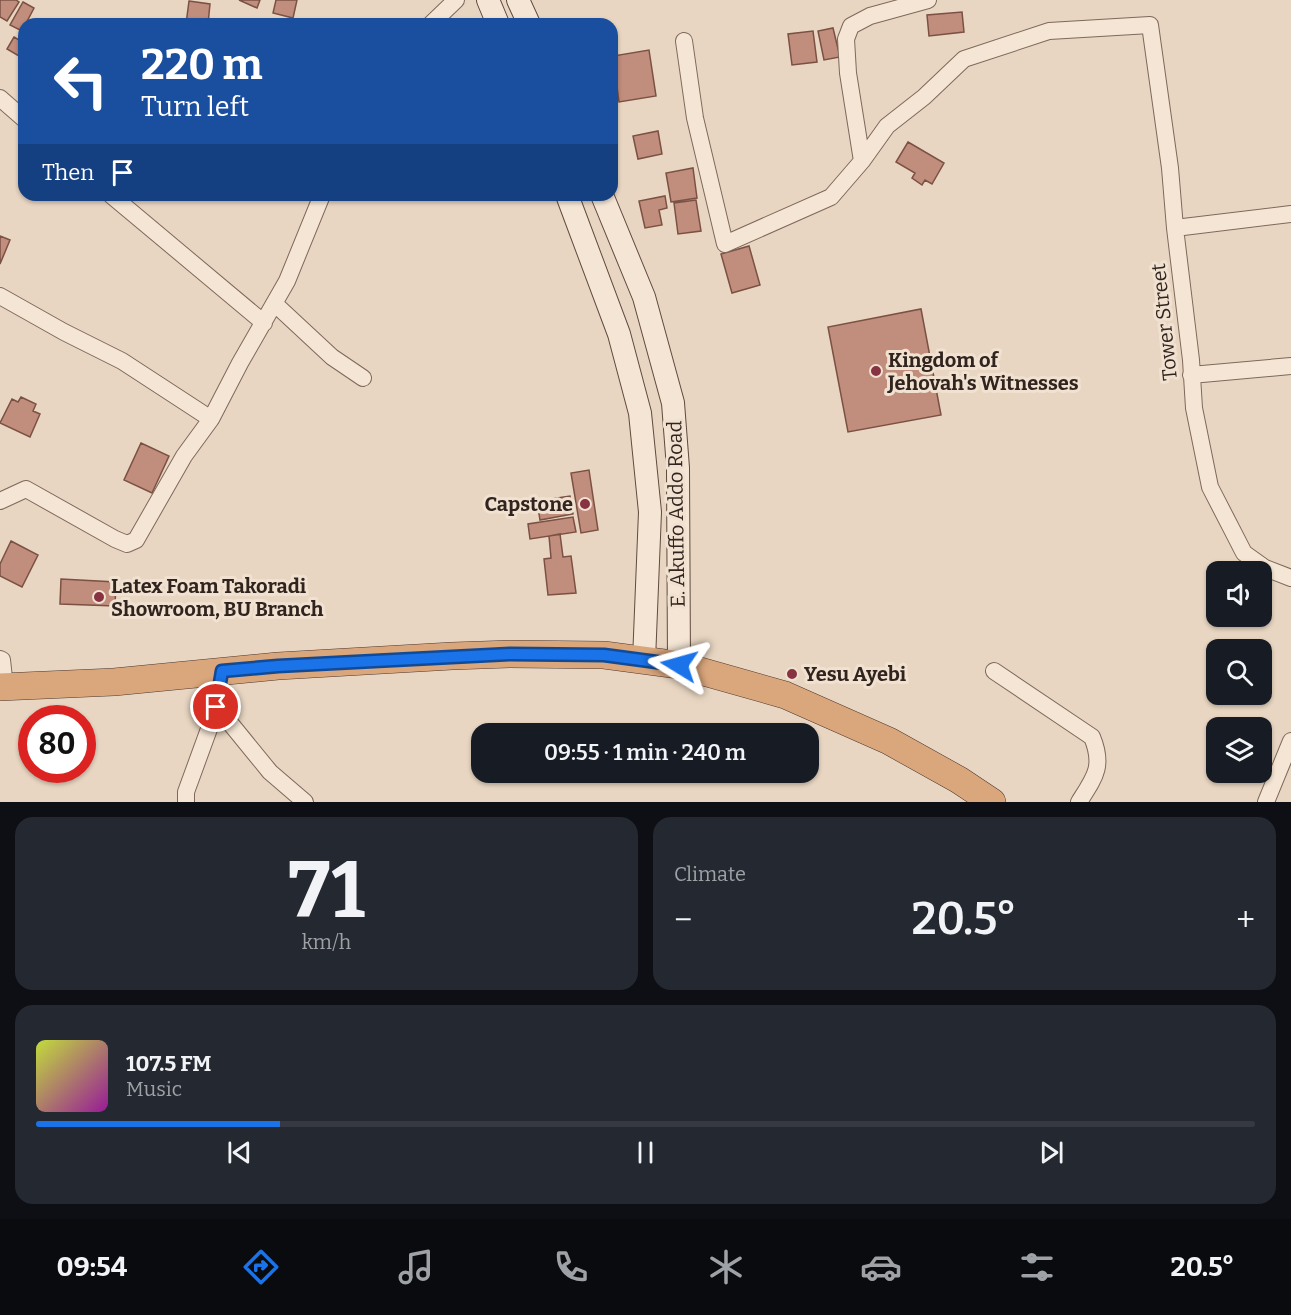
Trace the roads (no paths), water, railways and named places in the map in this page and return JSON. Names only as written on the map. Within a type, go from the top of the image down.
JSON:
[{"type":"highway","points":[[2,687],[114,682],[278,666],[510,654],[604,655],[679,665],[785,695],[889,741],[959,780],[992,802]]},
{"type":"main road","points":[[488,0],[496,18]]},
{"type":"main road","points":[[518,0],[526,18]]},
{"type":"main road","name":"E. Akuffo Addo Road","points":[[569,201],[619,334],[640,413],[650,512],[644,660]]},
{"type":"main road","name":"E. Akuffo Addo Road","points":[[604,201],[644,297],[673,403],[678,468],[679,665]]},
{"type":"street","points":[[437,18],[456,0]]},
{"type":"street","points":[[684,41],[695,117],[725,244],[831,197],[862,161],[848,73],[846,39],[851,26],[870,16],[928,0]]},
{"type":"street","name":"Tower Street","points":[[862,161],[887,126],[924,97],[964,59],[1049,31],[1150,25],[1170,168],[1194,408],[1210,487],[1244,553],[1265,568],[1291,578]]},
{"type":"street","points":[[0,98],[18,114]]},
{"type":"street","points":[[118,201],[264,323]]},
{"type":"street","points":[[0,501],[26,489],[115,539],[127,544],[136,540],[184,456],[211,419],[287,281],[320,201]]},
{"type":"street","points":[[1175,228],[1291,214]]},
{"type":"street","points":[[0,296],[122,361],[211,419]]},
{"type":"street","points":[[274,304],[333,357],[363,378]]},
{"type":"street","points":[[1191,375],[1291,366]]},
{"type":"street","points":[[0,659],[2,660],[2,687]]},
{"type":"street","points":[[186,802],[186,792],[216,707],[222,671]]},
{"type":"street","points":[[993,671],[1092,737],[1099,764],[1095,778],[1079,802]]},
{"type":"street","points":[[216,707],[270,772],[305,802]]},
{"type":"street","points":[[1266,802],[1291,741]]},
{"type":"place","name":"Kingdom of Jehovah's Witnesses","points":[[876,371]]},
{"type":"place","name":"Capstone","points":[[585,504]]},
{"type":"place","name":"Latex Foam Takoradi Showroom, BU Branch","points":[[99,597]]},
{"type":"place","name":"Yesu Ayebi","points":[[792,674]]}]
